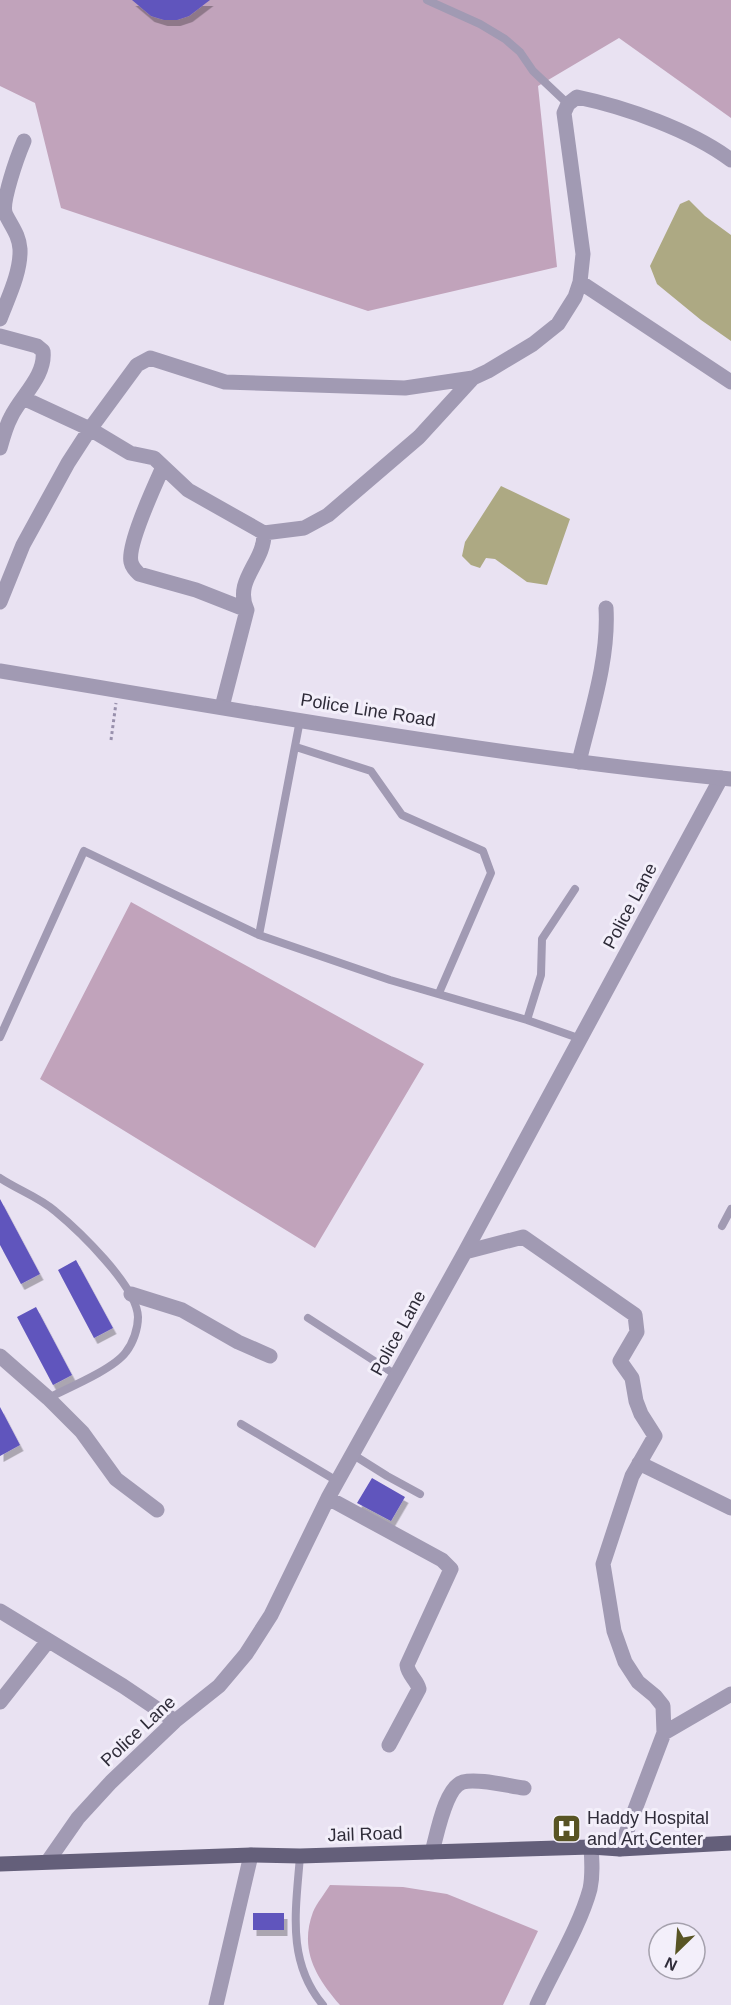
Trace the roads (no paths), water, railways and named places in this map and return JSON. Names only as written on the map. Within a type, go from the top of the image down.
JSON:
[{"type":"main road","name":"Jail Road","points":[[0,1864],[251,1855],[300,1856],[591,1847],[620,1849],[731,1843]]},
{"type":"street","points":[[0,602],[23,545],[68,463],[90,429],[138,365],[150,358],[225,382],[405,388],[473,378],[533,344],[558,324],[575,297],[580,282],[583,254],[564,112],[568,104],[577,97],[597,101],[661,122],[719,151],[731,160]]},
{"type":"street","points":[[0,319],[20,255],[19,238],[6,215],[4,199],[9,190],[16,158],[24,141]]},
{"type":"street","points":[[580,282],[731,382]]},
{"type":"street","points":[[0,336],[37,346],[43,351],[44,357],[37,376],[11,416],[0,448]]},
{"type":"street","points":[[23,398],[90,429],[130,453],[154,458],[188,490],[264,533],[304,528],[337,509],[418,437],[473,378]]},
{"type":"street","points":[[163,466],[133,545],[131,562],[134,570],[139,574],[196,590],[247,610]]},
{"type":"street","points":[[222,707],[247,610],[243,593],[248,575],[264,544],[264,533]]},
{"type":"street","points":[[579,762],[602,666],[607,621],[606,608]]},
{"type":"street","name":"Police Line Road","points":[[0,671],[300,720],[579,762],[726,778]]},
{"type":"street","name":"Police Lane","points":[[48,1861],[78,1818],[111,1782],[175,1721],[219,1686],[246,1654],[271,1615],[337,1481],[726,778]]},
{"type":"street","points":[[465,1252],[523,1237],[635,1315],[637,1332],[620,1361],[632,1378],[641,1414],[655,1436],[632,1476],[603,1564],[614,1631],[626,1662],[638,1682],[663,1706],[664,1733],[620,1849]]},
{"type":"street","points":[[130,1294],[182,1310],[238,1342],[270,1356]]},
{"type":"street","points":[[0,1356],[48,1398],[81,1432],[116,1479],[157,1510]]},
{"type":"street","points":[[639,1463],[731,1508]]},
{"type":"street","points":[[328,1498],[442,1560],[451,1569],[407,1665],[407,1670],[418,1684],[419,1689],[389,1745]]},
{"type":"street","points":[[0,1611],[123,1686],[175,1721]]},
{"type":"street","points":[[0,1702],[48,1641]]},
{"type":"street","points":[[664,1733],[731,1694]]},
{"type":"street","points":[[432,1852],[447,1798],[453,1787],[462,1782],[472,1781],[524,1788]]},
{"type":"street","points":[[537,2005],[583,1909],[590,1888],[591,1847]]},
{"type":"street","points":[[216,2005],[251,1855]]},
{"type":"lane","points":[[427,0],[480,24],[505,39],[520,52],[533,71],[568,104]]},
{"type":"lane","points":[[259,935],[300,720]]},
{"type":"lane","points":[[296,747],[371,771],[402,815],[483,851],[491,873],[439,993]]},
{"type":"lane","points":[[0,1037],[84,852],[259,935],[390,980],[439,993],[581,1039]]},
{"type":"lane","points":[[526,1020],[541,975],[543,939],[575,889]]},
{"type":"lane","points":[[0,1178],[55,1210],[118,1275],[130,1294],[138,1316],[136,1332],[126,1353],[112,1364],[48,1398]]},
{"type":"lane","points":[[722,1226],[731,1209]]},
{"type":"lane","points":[[308,1318],[396,1375]]},
{"type":"lane","points":[[241,1424],[337,1481]]},
{"type":"lane","points":[[352,1454],[420,1494]]},
{"type":"lane","points":[[300,1856],[295,1921],[300,1967],[323,2005]]},
{"type":"place","name":"Haddy Hospital and Art Center","points":[[566,1828]]}]
